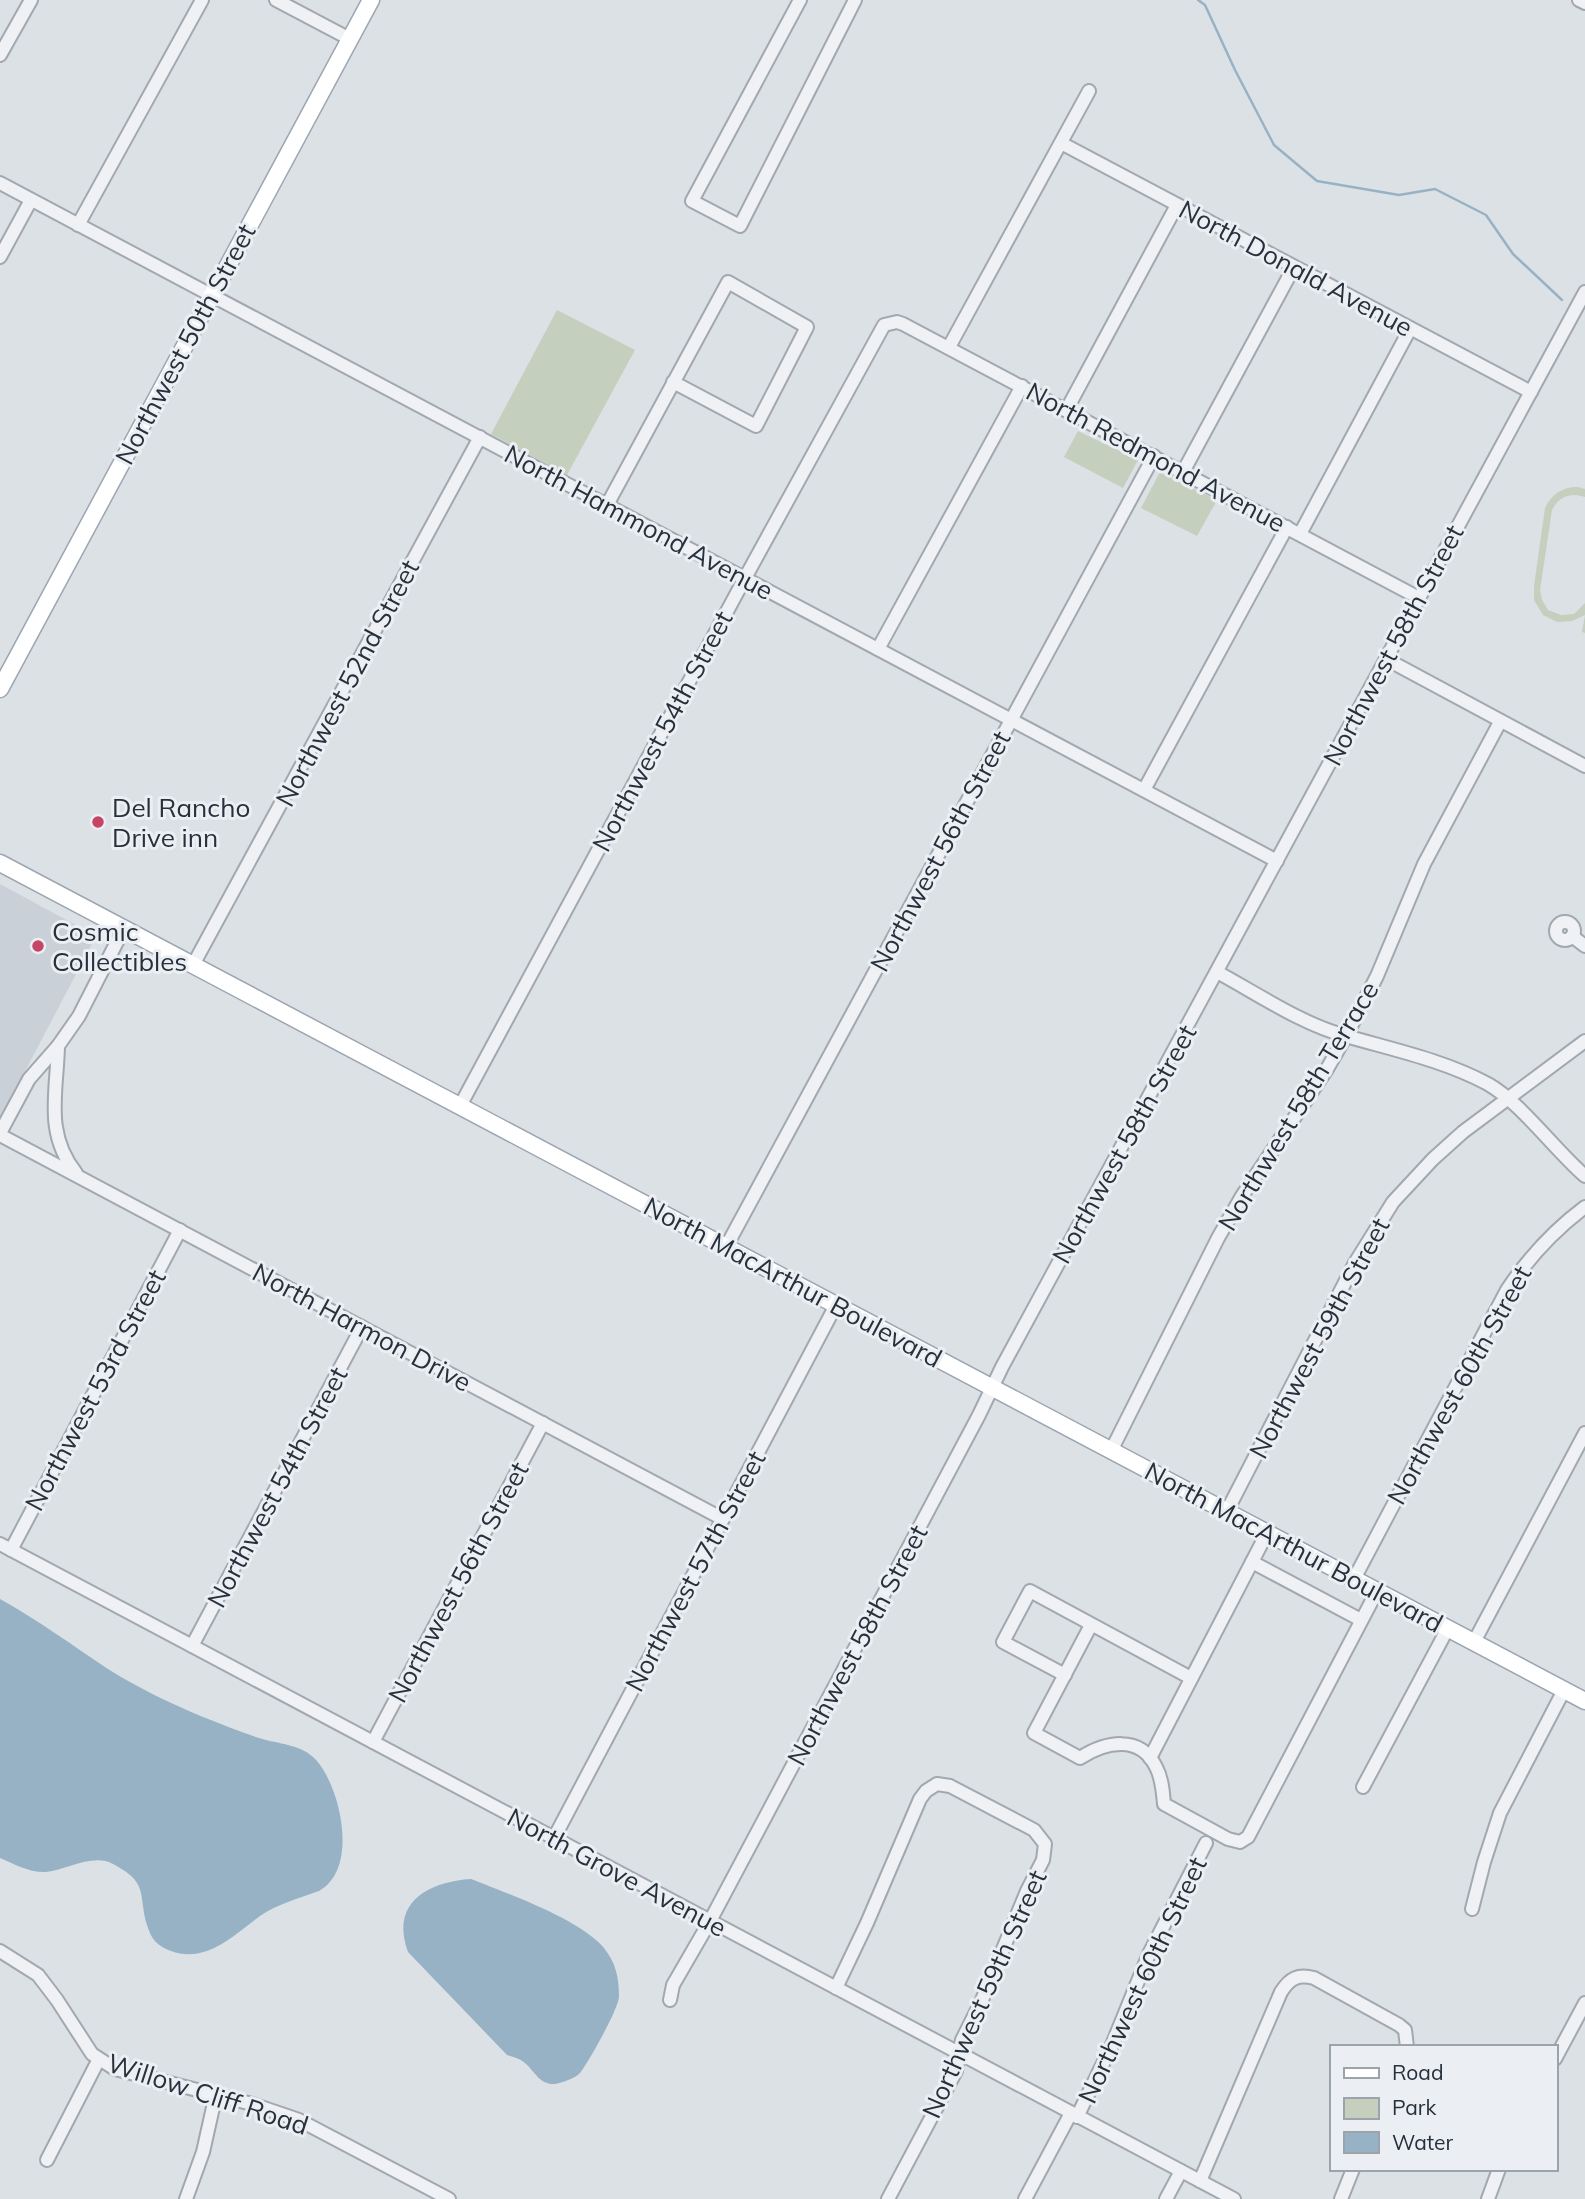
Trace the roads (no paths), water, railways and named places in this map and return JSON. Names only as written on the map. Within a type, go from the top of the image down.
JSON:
[{"type":"main road","name":"Northwest 50th Street","points":[[0,689],[371,0]]},
{"type":"main road","name":"North MacArthur Boulevard","points":[[0,863],[1585,1702]]},
{"type":"street","points":[[0,55],[31,0]]},
{"type":"street","points":[[78,225],[202,0]]},
{"type":"street","points":[[276,0],[350,39]]},
{"type":"street","points":[[800,0],[692,201],[740,226],[855,0]]},
{"type":"street","points":[[1579,0],[1585,3]]},
{"type":"street","points":[[949,347],[1089,92]]},
{"type":"street","name":"North Donald Avenue","points":[[1061,143],[1531,392]]},
{"type":"street","name":"North Hammond Avenue","points":[[0,183],[1277,860]]},
{"type":"street","points":[[0,257],[31,200]]},
{"type":"street","points":[[1067,410],[1177,205]]},
{"type":"street","points":[[1183,472],[1294,267]]},
{"type":"street","points":[[607,505],[673,382],[728,282],[807,327],[756,426],[673,382]]},
{"type":"street","name":"Northwest 58th Street","points":[[670,2000],[673,1985],[710,1921],[993,1387],[1585,292]]},
{"type":"street","name":"North Redmond Avenue","points":[[890,323],[903,324],[949,347],[1419,598]]},
{"type":"street","name":"Northwest 54th Street","points":[[460,1106],[879,331],[890,323]]},
{"type":"street","points":[[1300,534],[1410,329]]},
{"type":"street","points":[[878,649],[1022,386]]},
{"type":"street","name":"Northwest 52nd Street","points":[[194,965],[480,437]]},
{"type":"street","name":"Northwest 56th Street","points":[[726,1247],[1154,456]]},
{"type":"street","points":[[1144,790],[1287,527]]},
{"type":"street","points":[[1386,659],[1585,766]]},
{"type":"street","name":"Northwest 58th Terrace","points":[[1111,1451],[1218,1238],[1346,1036],[1377,976],[1424,864],[1500,722]]},
{"type":"street","points":[[0,1134],[29,1079],[58,1046],[79,1016],[124,928]]},
{"type":"street","points":[[1572,936],[1585,946]]},
{"type":"street","points":[[1217,972],[1305,1019],[1346,1036],[1439,1063],[1490,1085],[1507,1098],[1562,1156],[1585,1175]]},
{"type":"street","name":"Northwest 59th Street","points":[[1227,1511],[1371,1234],[1393,1202],[1426,1166],[1463,1132],[1585,1041]]},
{"type":"street","points":[[58,1046],[57,1089],[53,1111],[55,1127],[65,1159],[80,1178]]},
{"type":"street","name":"North Harmon Drive","points":[[0,1134],[723,1519]]},
{"type":"street","name":"Northwest 60th Street","points":[[1354,1579],[1507,1290],[1527,1261],[1550,1235],[1585,1207]]},
{"type":"street","name":"Northwest 53rd Street","points":[[5,1547],[180,1230]]},
{"type":"street","name":"Northwest 57th Street","points":[[554,1838],[836,1305]]},
{"type":"street","name":"Northwest 54th Street","points":[[192,1646],[362,1327]]},
{"type":"street","name":"Northwest 56th Street","points":[[373,1742],[543,1423]]},
{"type":"street","points":[[1474,1642],[1585,1433]]},
{"type":"street","points":[[1150,1758],[1267,1533]]},
{"type":"street","name":"North Grove Avenue","points":[[5,1547],[1234,2199]]},
{"type":"street","points":[[1252,1562],[1361,1620]]},
{"type":"street","points":[[1065,1675],[1003,1643],[1030,1591],[1191,1678]]},
{"type":"street","points":[[1091,1625],[1034,1733],[1080,1758],[1104,1745],[1117,1743],[1138,1748],[1157,1768],[1164,1804],[1228,1839],[1240,1842],[1248,1837],[1377,1591]]},
{"type":"street","points":[[1363,1787],[1448,1628]]},
{"type":"street","points":[[1472,1909],[1500,1813],[1564,1690]]},
{"type":"street","name":"Northwest 59th Street","points":[[836,1988],[916,1807],[926,1791],[943,1783],[1034,1830],[1045,1844],[1045,1852],[982,2000],[962,2040],[956,2071],[888,2199]]},
{"type":"street","name":"Northwest 60th Street","points":[[1025,2199],[1111,2046],[1149,1954],[1206,1843]]},
{"type":"street","name":"Willow Cliff Road","points":[[0,1951],[38,1975],[92,2054],[115,2069],[216,2094],[299,2120],[449,2199]]},
{"type":"street","points":[[1200,2181],[1286,1983],[1293,1978],[1314,1978],[1399,2025],[1405,2030],[1407,2045]]},
{"type":"street","points":[[1557,2055],[1585,2003]]},
{"type":"street","points":[[47,2160],[99,2059]]},
{"type":"street","points":[[186,2199],[203,2152],[216,2094]]},
{"type":"street","points":[[1166,2199],[1181,2171]]},
{"type":"street","points":[[1341,2199],[1352,2171]]},
{"type":"street","points":[[1488,2199],[1498,2171]]},
{"type":"water","points":[[0,1599],[108,1669],[154,1695],[231,1728],[297,1748],[311,1755],[326,1774],[339,1809],[342,1848],[339,1865],[331,1880],[319,1891],[267,1912],[219,1946],[196,1954],[184,1954],[166,1949],[155,1941],[147,1925],[137,1883],[113,1864],[97,1860],[40,1872],[22,1868],[0,1858]]},
{"type":"water","points":[[471,1879],[561,1917],[593,1937],[611,1959],[618,1983],[617,2004],[589,2059],[580,2073],[572,2078],[550,2084],[538,2077],[524,2062],[507,2055],[408,1952],[404,1920],[408,1908],[416,1898],[440,1885]]},
{"type":"waterway","points":[[1198,0],[1205,5],[1274,145],[1317,181],[1399,195],[1435,189],[1486,215],[1513,254],[1562,300]]},
{"type":"place","name":"Del Rancho Drive inn","points":[[98,822]]},
{"type":"place","name":"Cosmic Collectibles","points":[[38,946]]}]
